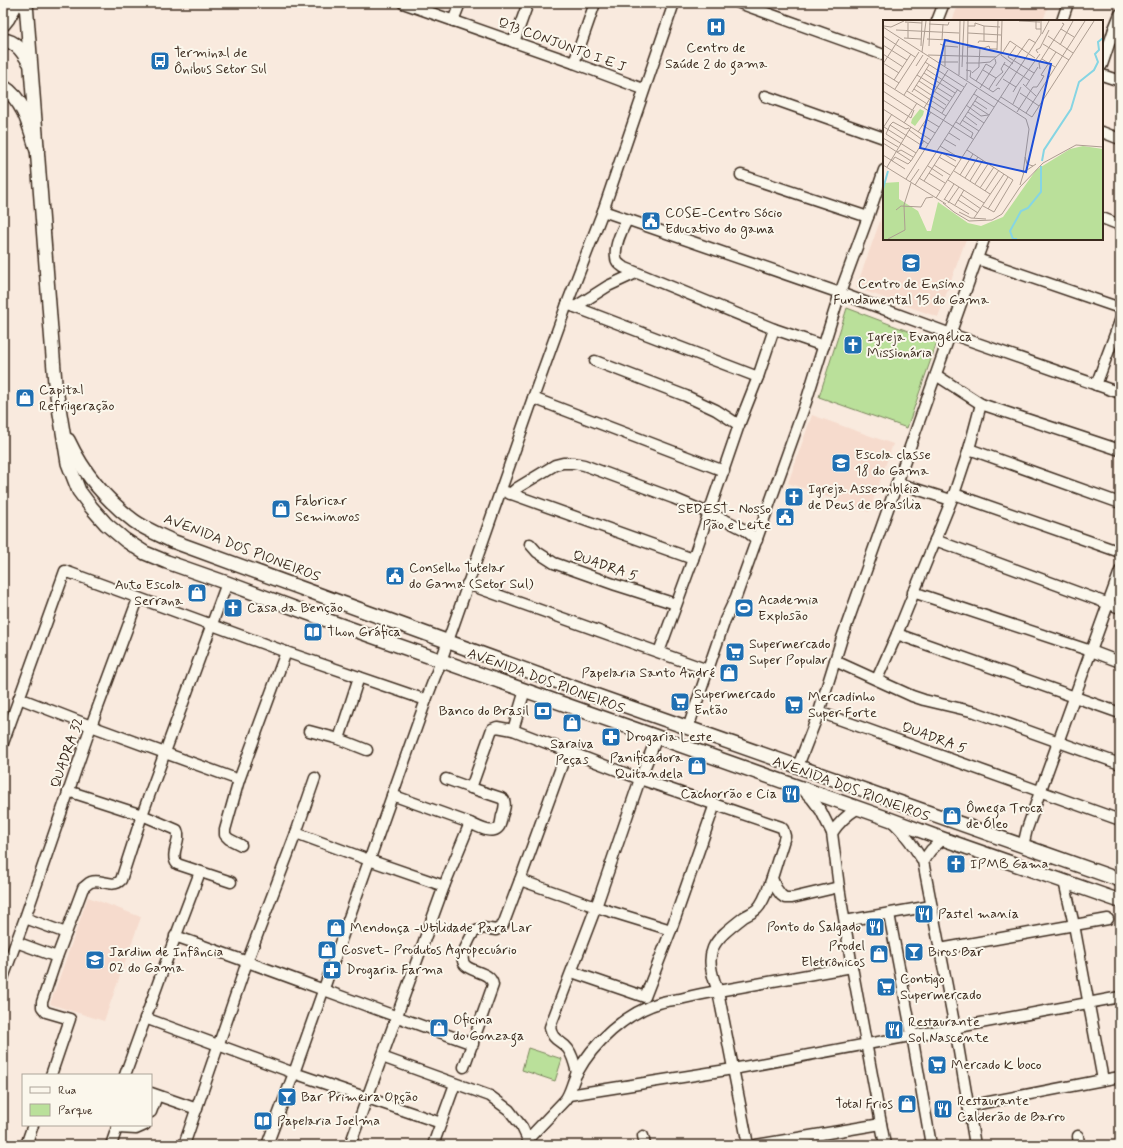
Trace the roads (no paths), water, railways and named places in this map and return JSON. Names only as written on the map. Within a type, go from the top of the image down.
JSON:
[{"type":"highway","points":[[3,24],[16,3]]},
{"type":"highway","points":[[3,87],[10,92],[23,109],[29,121],[37,148]]},
{"type":"main road","points":[[26,3],[55,384],[63,430]]},
{"type":"main road","points":[[3,40],[14,44],[20,49],[31,64]]},
{"type":"main road","name":"AVENIDA DOS PIONEIROS","points":[[63,430],[81,463],[103,494],[135,521],[172,541],[591,694],[1120,880]]},
{"type":"main road","name":"AVENIDA DOS PIONEIROS","points":[[63,430],[68,463],[79,491],[106,524],[125,540],[145,553],[441,661],[1120,901]]},
{"type":"main road","points":[[125,540],[126,530],[135,521]]},
{"type":"main road","points":[[329,621],[329,612],[338,602]]},
{"type":"main road","points":[[570,706],[575,700],[575,688]]},
{"type":"main road","points":[[583,711],[591,694]]},
{"type":"main road","points":[[845,803],[845,794],[850,789],[858,788]]},
{"type":"street","name":"Q13 CONJUNTO I E J","points":[[403,3],[574,63],[643,89]]},
{"type":"street","points":[[453,21],[460,3]]},
{"type":"street","points":[[514,42],[528,3]]},
{"type":"street","points":[[574,63],[595,3]]},
{"type":"street","points":[[267,1145],[441,661],[467,584],[505,492],[533,398],[571,305],[643,89],[674,3]]},
{"type":"street","points":[[739,3],[883,55]]},
{"type":"street","points":[[937,20],[944,3]]},
{"type":"street","points":[[1062,20],[1068,3]]},
{"type":"street","points":[[1103,63],[1117,30],[1120,14]]},
{"type":"street","points":[[1103,75],[1120,82]]},
{"type":"street","points":[[765,96],[883,138]]},
{"type":"street","points":[[1103,132],[1120,139]]},
{"type":"street","points":[[688,728],[725,620],[736,596],[757,540],[806,402],[840,293],[883,173]]},
{"type":"street","points":[[741,175],[868,217]]},
{"type":"street","points":[[603,211],[840,293],[951,334],[1120,393]]},
{"type":"street","points":[[1103,218],[1120,225]]},
{"type":"street","points":[[627,220],[616,248],[618,263],[623,267],[774,328],[824,346]]},
{"type":"street","points":[[798,766],[819,712],[835,661],[984,240]]},
{"type":"street","points":[[977,259],[1120,308]]},
{"type":"street","points":[[571,305],[636,273]]},
{"type":"street","points":[[571,305],[758,377]]},
{"type":"street","points":[[1096,385],[1120,321]]},
{"type":"street","points":[[659,652],[739,425],[758,377],[774,328]]},
{"type":"street","points":[[595,361],[686,396],[716,410],[739,425]]},
{"type":"street","points":[[936,375],[981,404],[1120,450]]},
{"type":"street","points":[[533,398],[724,470]]},
{"type":"street","points":[[877,679],[953,497],[969,449],[981,404]]},
{"type":"street","points":[[969,449],[1120,502]]},
{"type":"street","points":[[505,492],[517,488],[555,465],[574,463],[584,465],[674,498],[745,530],[757,540]]},
{"type":"street","points":[[897,484],[953,497],[1120,552]]},
{"type":"street","points":[[505,492],[693,559]]},
{"type":"street","points":[[935,540],[1120,608]]},
{"type":"street","name":"QUADRA 5","points":[[530,544],[537,552],[554,563],[676,604]]},
{"type":"street","points":[[3,743],[65,571],[286,652],[426,700]]},
{"type":"street","points":[[1023,846],[1027,829],[1040,792],[1120,571]]},
{"type":"street","points":[[51,1074],[70,1019],[46,1012],[42,1008],[42,1002],[66,933],[83,888],[87,884],[93,881],[115,884],[121,880],[142,815],[227,583]]},
{"type":"street","points":[[467,584],[708,670]]},
{"type":"street","points":[[913,592],[1120,662]]},
{"type":"street","name":"QUADRA 32","points":[[3,978],[91,726],[138,599]]},
{"type":"street","points":[[897,634],[1074,698],[1120,713]]},
{"type":"street","points":[[241,845],[229,839],[225,835],[225,830],[239,780],[286,652]]},
{"type":"street","points":[[835,661],[912,696],[975,712],[1120,764]]},
{"type":"street","points":[[339,740],[359,677]]},
{"type":"street","points":[[513,730],[525,690]]},
{"type":"street","points":[[19,698],[165,754],[239,780]]},
{"type":"street","name":"QUADRA 5","points":[[819,712],[1120,820]]},
{"type":"street","points":[[471,788],[492,729],[497,727],[513,730],[640,779],[781,827],[783,829],[785,836],[772,878],[760,905],[727,930],[717,940],[713,947],[711,956],[710,966],[718,991],[748,1145]]},
{"type":"street","points":[[309,731],[367,750]]},
{"type":"street","points":[[577,1074],[571,1053],[554,1038],[550,1027],[596,906],[640,779],[657,738]]},
{"type":"street","points":[[464,1067],[493,984],[489,977],[467,967],[463,963],[462,955],[471,935],[474,932],[483,928],[496,930],[503,925],[567,751]]},
{"type":"street","points":[[184,1145],[248,962],[315,778]]},
{"type":"street","points":[[392,795],[489,831],[494,830],[499,826],[505,807],[504,800],[446,779]]},
{"type":"street","points":[[801,788],[821,811],[832,833],[852,967],[885,1145]]},
{"type":"street","points":[[68,791],[142,815],[177,830],[179,838],[174,857],[174,861],[177,864],[231,882]]},
{"type":"street","points":[[645,997],[671,930],[715,804]]},
{"type":"street","points":[[832,833],[838,823],[846,815],[858,808]]},
{"type":"street","points":[[889,819],[911,842],[923,861],[955,1028],[975,1145]]},
{"type":"street","points":[[350,1145],[444,886],[470,823]]},
{"type":"street","points":[[296,833],[444,886]]},
{"type":"street","points":[[923,861],[931,850],[943,839]]},
{"type":"street","points":[[125,1074],[175,936],[200,872]]},
{"type":"street","points":[[772,878],[776,888],[785,898],[792,898],[839,887]]},
{"type":"street","points":[[520,880],[671,930]]},
{"type":"street","points":[[1064,881],[1074,925],[1103,1080]]},
{"type":"street","points":[[845,921],[931,906]]},
{"type":"street","points":[[889,914],[931,1145]]},
{"type":"street","points":[[25,918],[66,933]]},
{"type":"street","points":[[940,949],[1108,919]]},
{"type":"street","points":[[175,936],[473,1044]]},
{"type":"street","points":[[16,942],[58,957]]},
{"type":"street","points":[[382,1057],[490,1096],[509,1110],[522,1127],[529,1142],[569,1095],[577,1074],[604,1037],[616,1025],[645,1008],[659,1003],[718,991],[852,967]]},
{"type":"street","points":[[572,972],[659,1003]]},
{"type":"street","points":[[569,1095],[734,1069],[1120,997]]},
{"type":"street","points":[[145,1018],[294,1073],[441,1123]]},
{"type":"street","points":[[968,1106],[1120,1077]]},
{"type":"street","points":[[434,1145],[455,1084]]},
{"type":"street","points":[[152,1106],[154,1095],[197,1109]]},
{"type":"street","points":[[756,1145],[881,1124]]},
{"type":"street","points":[[26,1145],[33,1126]]},
{"type":"street","points":[[111,1145],[118,1126],[136,1129],[143,1126]]},
{"type":"place","name":"Centro de Saúde 2 do gama","points":[[716,27]]},
{"type":"place","name":"Terminal de Ônibus Setor Sul","points":[[160,61]]},
{"type":"place","name":"COSE-Centro Sócio Educativo do gama","points":[[651,221]]},
{"type":"place","name":"Centro de Ensino Fundamental 15 do Gama","points":[[911,263]]},
{"type":"place","name":"Igreja Evangélica Missionária","points":[[853,345]]},
{"type":"place","name":"Capital Refrigeração","points":[[25,398]]},
{"type":"place","name":"Escola classe 18 do Gama","points":[[841,463]]},
{"type":"place","name":"Igreja Assembléia de Deus de Brasília","points":[[794,497]]},
{"type":"place","name":"Fabricar Seminovos","points":[[281,509]]},
{"type":"place","name":"SEDEST- Nosso Pão e Leite","points":[[785,517]]},
{"type":"place","name":"Conselho Tutelar do Gama (Setor Sul)","points":[[395,576]]},
{"type":"place","name":"Auto Escola Serrana","points":[[197,593]]},
{"type":"place","name":"Casa da Benção","points":[[233,608]]},
{"type":"place","name":"Academia Explosão","points":[[744,608]]},
{"type":"place","name":"Thon Gráfica","points":[[313,632]]},
{"type":"place","name":"Supermercado Super Popular","points":[[735,652]]},
{"type":"place","name":"Papelaria Santo André","points":[[729,673]]},
{"type":"place","name":"Supermercado Então","points":[[680,702]]},
{"type":"place","name":"Mercadinho Super Forte","points":[[794,705]]},
{"type":"place","name":"Banco do Brasil","points":[[543,711]]},
{"type":"place","name":"Saraiva Peças","points":[[572,723]]},
{"type":"place","name":"Drogaria Leste","points":[[611,737]]},
{"type":"place","name":"Panificadora Quitandela","points":[[697,766]]},
{"type":"place","name":"Cachorrão e Cia","points":[[791,794]]},
{"type":"place","name":"Ômega Troca de Óleo","points":[[952,816]]},
{"type":"place","name":"IPMB Gama","points":[[956,864]]},
{"type":"place","name":"Pastel mania","points":[[924,914]]},
{"type":"place","name":"Ponto do Salgado","points":[[875,927]]},
{"type":"place","name":"Mendonça -Utilidade Para Lar","points":[[336,928]]},
{"type":"place","name":"Cosvet- Produtos Agropecuário","points":[[327,950]]},
{"type":"place","name":"Biros Bar","points":[[914,952]]},
{"type":"place","name":"Prodel Eletrônicos","points":[[879,954]]},
{"type":"place","name":"Jardim de Infância 02 do Gama","points":[[95,960]]},
{"type":"place","name":"Drogaria Farma","points":[[332,970]]},
{"type":"place","name":"Contigo Supermercado","points":[[886,987]]},
{"type":"place","name":"Oficina do Gonzaga","points":[[439,1028]]},
{"type":"place","name":"Restaurante Sol Nascente","points":[[894,1030]]},
{"type":"place","name":"Mercado K boco","points":[[937,1065]]},
{"type":"place","name":"Bar Primeira Opção","points":[[287,1097]]},
{"type":"place","name":"Total Frios","points":[[907,1104]]},
{"type":"place","name":"Restaurante Calderão de Barro","points":[[943,1109]]},
{"type":"place","name":"Papelaria Joelma","points":[[263,1121]]}]
